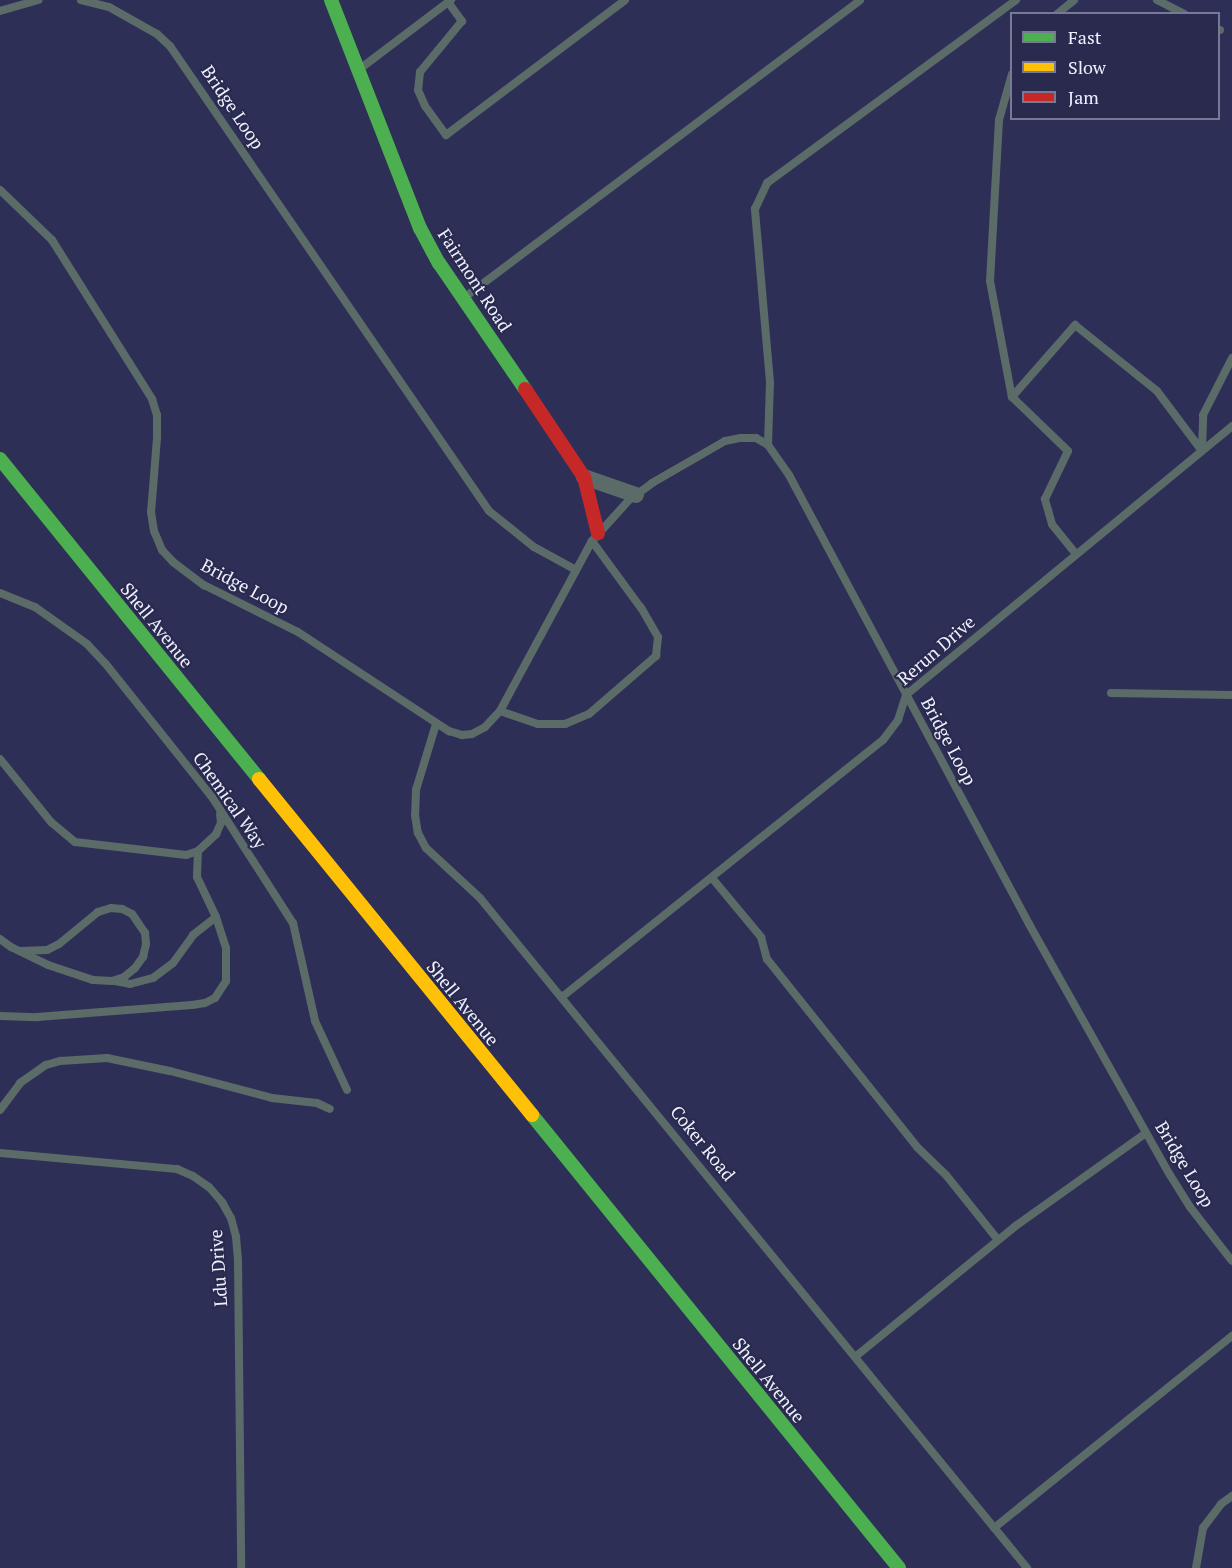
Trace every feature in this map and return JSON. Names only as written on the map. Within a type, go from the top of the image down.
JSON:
[{"type":"street","name":"Fairmont Road","points":[[331,0],[420,228],[439,263],[584,477],[595,537]]},
{"type":"street","name":"Shell Avenue","points":[[0,459],[898,1568]]},
{"type":"street","points":[[584,477],[636,495]]},
{"type":"lane","points":[[0,11],[38,0]]},
{"type":"lane","name":"Bridge Loop","points":[[81,0],[109,7],[157,34],[170,46],[489,511],[534,546],[576,570]]},
{"type":"lane","points":[[358,70],[449,1],[462,21],[420,72],[418,90],[425,106],[446,135],[625,0]]},
{"type":"lane","points":[[464,298],[860,0]]},
{"type":"lane","points":[[768,445],[770,382],[755,208],[766,183],[1016,0]]},
{"type":"lane","points":[[1059,12],[1074,0]]},
{"type":"lane","points":[[1157,0],[1181,12]]},
{"type":"lane","points":[[1010,78],[999,120],[990,281],[1012,397],[1068,451],[1045,499],[1052,524],[1076,554]]},
{"type":"lane","name":"Bridge Loop","points":[[0,190],[52,240],[152,399],[157,415],[158,438],[151,512],[154,531],[162,550],[173,562],[204,585],[298,632],[436,724],[462,735],[472,734],[485,727],[500,711],[576,570],[595,537],[610,518],[652,483],[725,441],[756,438],[768,445],[789,475],[1029,924],[1146,1133],[1190,1207],[1232,1261]]},
{"type":"lane","points":[[1012,397],[1075,325],[1157,391],[1202,451]]},
{"type":"lane","points":[[1202,451],[1203,415],[1232,358]]},
{"type":"lane","name":"Rerun Drive","points":[[562,997],[883,740],[898,720],[906,695],[1232,426]]},
{"type":"lane","points":[[500,711],[538,724],[565,724],[589,714],[656,657],[658,637],[595,537]]},
{"type":"lane","name":"Chemical Way","points":[[0,593],[35,607],[87,644],[105,663],[220,810],[293,923],[315,1021],[346,1090]]},
{"type":"lane","points":[[1111,693],[1232,696]]},
{"type":"lane","name":"Coker Road","points":[[436,724],[416,790],[415,815],[418,833],[426,848],[480,898],[1027,1568]]},
{"type":"lane","points":[[0,759],[51,822],[75,842],[175,855],[198,851],[216,834],[221,823],[220,810]]},
{"type":"lane","points":[[0,1016],[37,1017],[206,1004],[215,998],[226,981],[226,948],[216,917],[197,877],[198,851]]},
{"type":"lane","points":[[712,878],[761,937],[767,959],[917,1147],[945,1175],[998,1240]]},
{"type":"lane","points":[[20,951],[47,950],[59,944],[98,912],[122,909],[132,914],[139,923],[145,933],[146,944],[135,968],[111,981]]},
{"type":"lane","points":[[0,939],[48,965],[93,980],[130,984],[153,978],[173,963],[194,935],[216,917]]},
{"type":"lane","points":[[0,1110],[20,1083],[46,1065],[68,1060],[107,1059],[170,1071],[272,1098],[317,1103],[330,1109]]},
{"type":"lane","points":[[855,1357],[998,1240],[1146,1133]]},
{"type":"lane","name":"Ldu Drive","points":[[0,1153],[177,1168],[201,1181],[222,1202],[231,1218],[237,1237],[241,1568]]},
{"type":"lane","points":[[994,1528],[1232,1336]]},
{"type":"lane","points":[[1196,1568],[1203,1528],[1221,1504],[1232,1496]]},
{"type":"shaded area","points":[[0,0],[1232,0],[1232,1568],[0,1568]]},
{"type":"traffic: fast","points":[[331,0],[420,228],[439,263],[525,389]]},
{"type":"traffic: fast","points":[[0,459],[259,779]]},
{"type":"traffic: fast","points":[[532,1115],[899,1568]]},
{"type":"traffic: slow","points":[[259,779],[532,1115]]},
{"type":"traffic: jam","points":[[525,389],[584,477],[598,533]]}]
